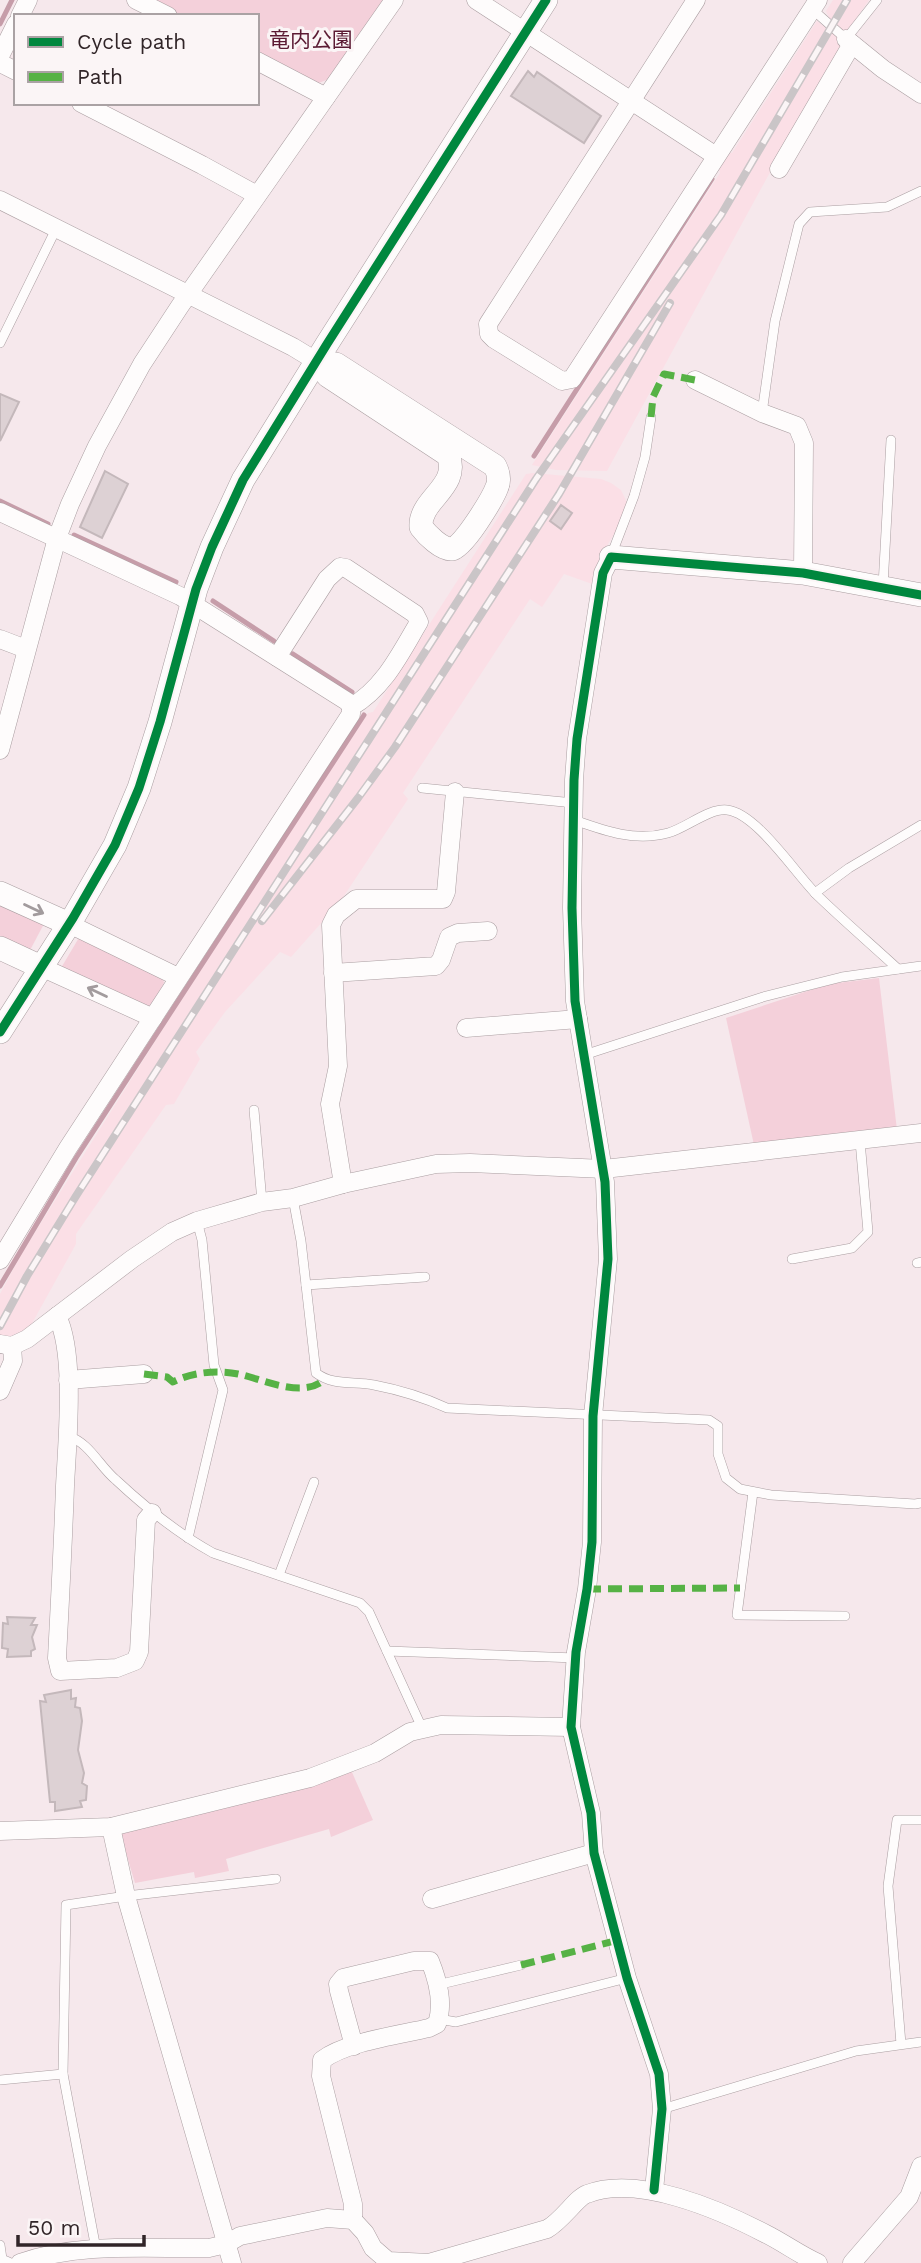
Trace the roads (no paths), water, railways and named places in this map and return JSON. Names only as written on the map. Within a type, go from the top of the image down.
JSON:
[{"type":"street","points":[[136,0],[164,14]]},
{"type":"street","points":[[0,750],[57,538],[97,446],[142,364],[187,295],[394,0]]},
{"type":"street","points":[[476,0],[716,156]]},
{"type":"street","points":[[0,1032],[69,924],[115,845],[139,788],[160,722],[191,603],[212,547],[243,480],[546,0]]},
{"type":"street","points":[[696,0],[490,320],[488,330],[494,339],[562,382],[572,379],[815,5]]},
{"type":"street","points":[[0,56],[14,28]]},
{"type":"street","points":[[779,169],[849,41],[883,69],[921,94]]},
{"type":"street","points":[[259,62],[326,97]]},
{"type":"street","points":[[86,105],[257,195]]},
{"type":"street","points":[[0,200],[293,347],[316,361],[328,376],[448,455],[451,470],[444,486],[424,513],[421,527],[438,543],[449,549],[456,548],[464,541],[498,485],[495,466],[336,364],[316,361]]},
{"type":"street","points":[[695,380],[762,413],[797,426],[804,443],[803,573]]},
{"type":"street","points":[[0,512],[191,603],[348,702],[351,707],[351,714],[68,1148],[0,1260]]},
{"type":"street","points":[[654,2190],[662,2109],[659,2074],[627,1978],[594,1853],[591,1812],[571,1727],[576,1658],[592,1542],[593,1416],[608,1259],[604,1169],[575,1001],[572,908],[577,739],[603,573],[611,557],[803,573],[921,595]]},
{"type":"street","points":[[276,657],[327,579],[340,567],[346,568],[415,614],[419,622],[385,678],[363,700],[351,707]]},
{"type":"street","points":[[0,639],[26,649]]},
{"type":"street","points":[[343,1184],[330,1104],[338,1066],[331,925],[336,915],[356,899],[443,899],[446,892],[455,792]]},
{"type":"street","points":[[0,892],[178,977]]},
{"type":"street","points":[[333,973],[436,966],[442,960],[449,937],[458,933],[488,931]]},
{"type":"street","points":[[0,948],[153,1018]]},
{"type":"street","points":[[466,1028],[578,1019]]},
{"type":"street","points":[[0,1391],[13,1361],[6,1345],[27,1339],[172,1232],[197,1221],[262,1202],[293,1198],[436,1164],[604,1169],[921,1133]]},
{"type":"street","points":[[57,1316],[64,1335],[68,1380],[68,1436],[57,1658],[60,1671],[117,1668],[135,1661],[139,1652],[146,1520],[152,1513]]},
{"type":"street","points":[[68,1380],[145,1374]]},
{"type":"street","points":[[0,1831],[111,1827],[310,1778],[374,1753],[422,1728],[441,1725],[571,1727]]},
{"type":"street","points":[[111,1827],[127,1896],[232,2263]]},
{"type":"street","points":[[432,1899],[594,1853]]},
{"type":"street","points":[[354,2046],[339,1991],[338,1984],[343,1978],[414,1961],[430,1961],[442,2011],[437,2024],[340,2050],[322,2060],[321,2076],[353,2204],[354,2220],[373,2248],[388,2261],[429,2263],[547,2229],[557,2223],[584,2194],[609,2189],[654,2190],[708,2207],[766,2234],[818,2263]]},
{"type":"street","points":[[852,2263],[909,2197],[921,2166]]},
{"type":"street","points":[[20,2263],[96,2249],[143,2256],[209,2248],[226,2244],[240,2236],[327,2218],[354,2220]]},
{"type":"lane","points":[[815,5],[849,41],[877,0]]},
{"type":"lane","points":[[762,413],[775,321],[799,224],[810,212],[887,207],[921,191]]},
{"type":"lane","points":[[0,343],[56,229]]},
{"type":"lane","points":[[611,557],[634,496],[645,457],[651,417]]},
{"type":"lane","points":[[883,588],[891,440]]},
{"type":"lane","points":[[422,788],[574,812],[606,831],[629,837],[668,833],[718,810],[741,813],[763,833],[815,893],[898,969]]},
{"type":"lane","points":[[815,893],[849,868],[921,825]]},
{"type":"lane","points":[[584,1055],[763,997],[842,977],[921,966]]},
{"type":"lane","points":[[254,1110],[262,1202]]},
{"type":"lane","points":[[792,1259],[852,1248],[868,1232],[860,1141]]},
{"type":"lane","points":[[293,1198],[302,1241],[316,1373],[324,1380],[370,1384],[416,1394],[447,1408],[709,1420],[718,1426],[718,1454],[726,1478],[740,1489],[784,1496],[921,1503]]},
{"type":"lane","points":[[188,1538],[223,1390],[214,1365],[202,1240],[197,1221]]},
{"type":"lane","points":[[306,1285],[425,1277]]},
{"type":"lane","points":[[68,1436],[87,1447],[112,1477],[152,1513],[213,1553],[360,1604],[369,1612],[422,1728]]},
{"type":"lane","points":[[279,1575],[314,1482]]},
{"type":"lane","points":[[753,1492],[737,1615],[845,1616]]},
{"type":"lane","points":[[387,1651],[576,1658]]},
{"type":"lane","points":[[901,2043],[888,1886],[897,1820],[921,1819]]},
{"type":"lane","points":[[96,2249],[63,2074],[66,1905],[276,1879]]},
{"type":"lane","points":[[437,1986],[521,1965]]},
{"type":"lane","points":[[439,2019],[456,2022],[627,1978]]},
{"type":"lane","points":[[662,2109],[856,2051],[921,2042]]},
{"type":"lane","points":[[0,2080],[63,2074]]},
{"type":"lane","points":[[0,2245],[2,2259],[11,2263]]},
{"type":"waterway","points":[[0,24],[12,0]]},
{"type":"waterway","points":[[534,456],[712,179]]},
{"type":"waterway","points":[[0,501],[48,524]]},
{"type":"waterway","points":[[74,535],[176,582]]},
{"type":"waterway","points":[[213,601],[274,641]]},
{"type":"waterway","points":[[293,654],[352,692]]},
{"type":"waterway","points":[[0,1286],[76,1158],[364,715]]},
{"type":"railway","points":[[0,1326],[76,1196],[536,479],[721,215],[847,0]]},
{"type":"railway","points":[[262,921],[395,747],[559,494],[670,303]]},
{"type":"park label","name":"竜内公園","points":[[311,39]]}]
